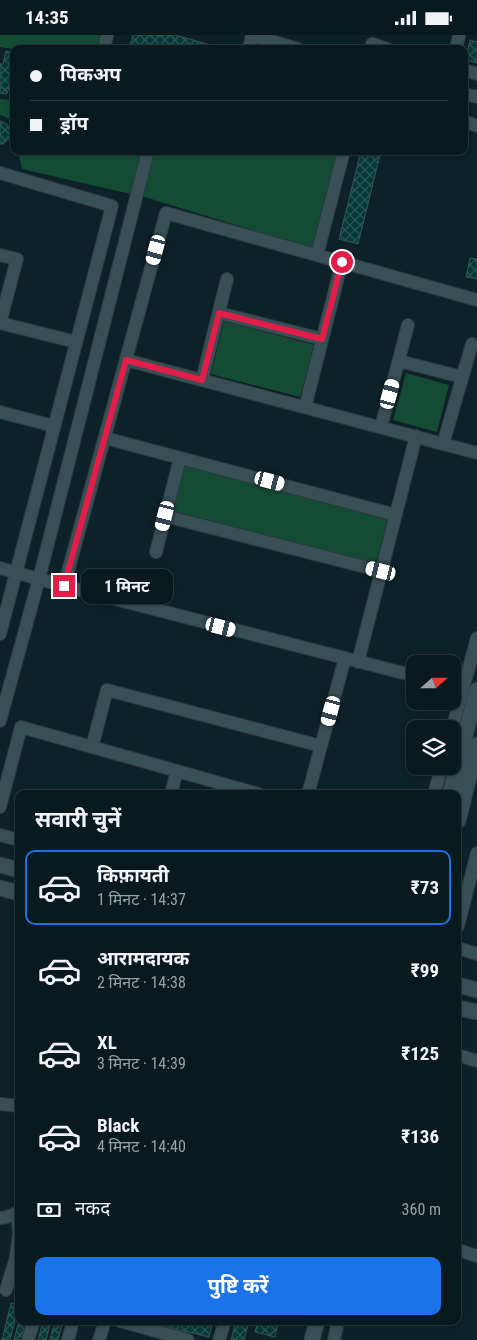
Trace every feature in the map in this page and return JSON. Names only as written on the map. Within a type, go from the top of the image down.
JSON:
[{"type":"street","points":[[249,45],[252,35],[285,45]]},
{"type":"street","points":[[0,721],[39,579],[147,155]]},
{"type":"street","points":[[317,255],[343,155]]},
{"type":"street","points":[[0,173],[112,206],[0,634]]},
{"type":"street","points":[[64,586],[166,213],[477,300]]},
{"type":"street","points":[[0,255],[17,259],[0,323],[76,342]]},
{"type":"street","points":[[305,407],[342,262]]},
{"type":"street","points":[[202,380],[227,279]]},
{"type":"street","points":[[219,313],[322,339]]},
{"type":"street","points":[[381,427],[408,325]]},
{"type":"street","points":[[443,443],[472,344]]},
{"type":"street","points":[[126,360],[477,453]]},
{"type":"street","points":[[399,361],[462,377]]},
{"type":"street","points":[[0,412],[54,426]]},
{"type":"street","points":[[309,790],[321,746],[381,571],[416,436]]},
{"type":"street","points":[[105,438],[396,515]]},
{"type":"street","points":[[156,552],[180,458]]},
{"type":"street","points":[[165,516],[381,571]]},
{"type":"street","points":[[0,568],[406,674]]},
{"type":"street","points":[[455,720],[477,638]]},
{"type":"street","points":[[451,790],[464,688]]},
{"type":"street","points":[[92,747],[107,690],[321,746]]},
{"type":"street","points":[[0,807],[21,727],[245,790]]},
{"type":"street","points":[[461,813],[473,780],[477,745]]},
{"type":"street","points":[[172,790],[177,771]]},
{"type":"street","points":[[435,790],[439,775]]},
{"type":"street","points":[[0,835],[15,839]]},
{"type":"street","points":[[461,914],[477,853]]},
{"type":"street","points":[[0,865],[15,869]]},
{"type":"street","points":[[0,888],[15,892]]},
{"type":"street","points":[[461,949],[477,954]]},
{"type":"street","points":[[461,986],[477,989]]},
{"type":"street","points":[[461,1009],[477,1012]]},
{"type":"street","points":[[461,1056],[477,1061]]},
{"type":"street","points":[[0,1104],[15,1106]]},
{"type":"street","points":[[0,1218],[15,1214]]},
{"type":"street","points":[[461,1251],[477,1256]]},
{"type":"street","points":[[8,1290],[15,1261]]},
{"type":"street","points":[[28,1340],[33,1325]]},
{"type":"street","points":[[68,1340],[71,1325]]},
{"type":"street","points":[[99,1340],[104,1325]]},
{"type":"street","points":[[144,1325],[188,1340]]},
{"type":"street","points":[[220,1340],[224,1325]]},
{"type":"street","points":[[312,1340],[316,1325]]},
{"type":"street","points":[[334,1340],[337,1325]]},
{"type":"green space","points":[[0,35],[103,35],[100,45],[10,45],[10,48],[0,47]]},
{"type":"green space","points":[[0,99],[10,100],[10,119],[0,115]]},
{"type":"green space","points":[[19,155],[342,155],[320,251],[148,198],[22,169]]},
{"type":"green space","points":[[224,321],[314,345],[300,397],[211,374]]},
{"type":"green space","points":[[406,373],[449,385],[437,432],[393,420]]},
{"type":"green space","points":[[184,465],[388,518],[376,564],[173,511]]},
{"type":"building","points":[[133,35],[175,35],[211,45],[130,45]]},
{"type":"building","points":[[470,40],[477,42],[477,63],[468,61]]},
{"type":"building","points":[[6,51],[10,52],[10,82],[7,94],[0,93],[0,64],[3,64]]},
{"type":"building","points":[[0,121],[7,124],[10,131],[9,139],[3,144],[0,144]]},
{"type":"building","points":[[360,155],[380,155],[358,244],[339,239]]},
{"type":"building","points":[[470,258],[477,259],[477,279],[466,277]]},
{"type":"building","points":[[11,1303],[15,1304],[15,1321],[10,1340],[2,1340]]},
{"type":"building","points":[[18,1325],[26,1325],[22,1340],[14,1340]]},
{"type":"building","points":[[42,1325],[50,1325],[46,1340],[38,1340]]},
{"type":"building","points":[[54,1325],[62,1325],[58,1340],[50,1340]]},
{"type":"building","points":[[159,1325],[212,1325],[209,1337]]},
{"type":"building","points":[[235,1325],[248,1325],[244,1340],[231,1340]]},
{"type":"building","points":[[257,1325],[278,1325],[275,1337],[255,1332]]},
{"type":"route","points":[[64,586],[126,360],[202,380],[219,313],[322,339],[342,262]]}]
